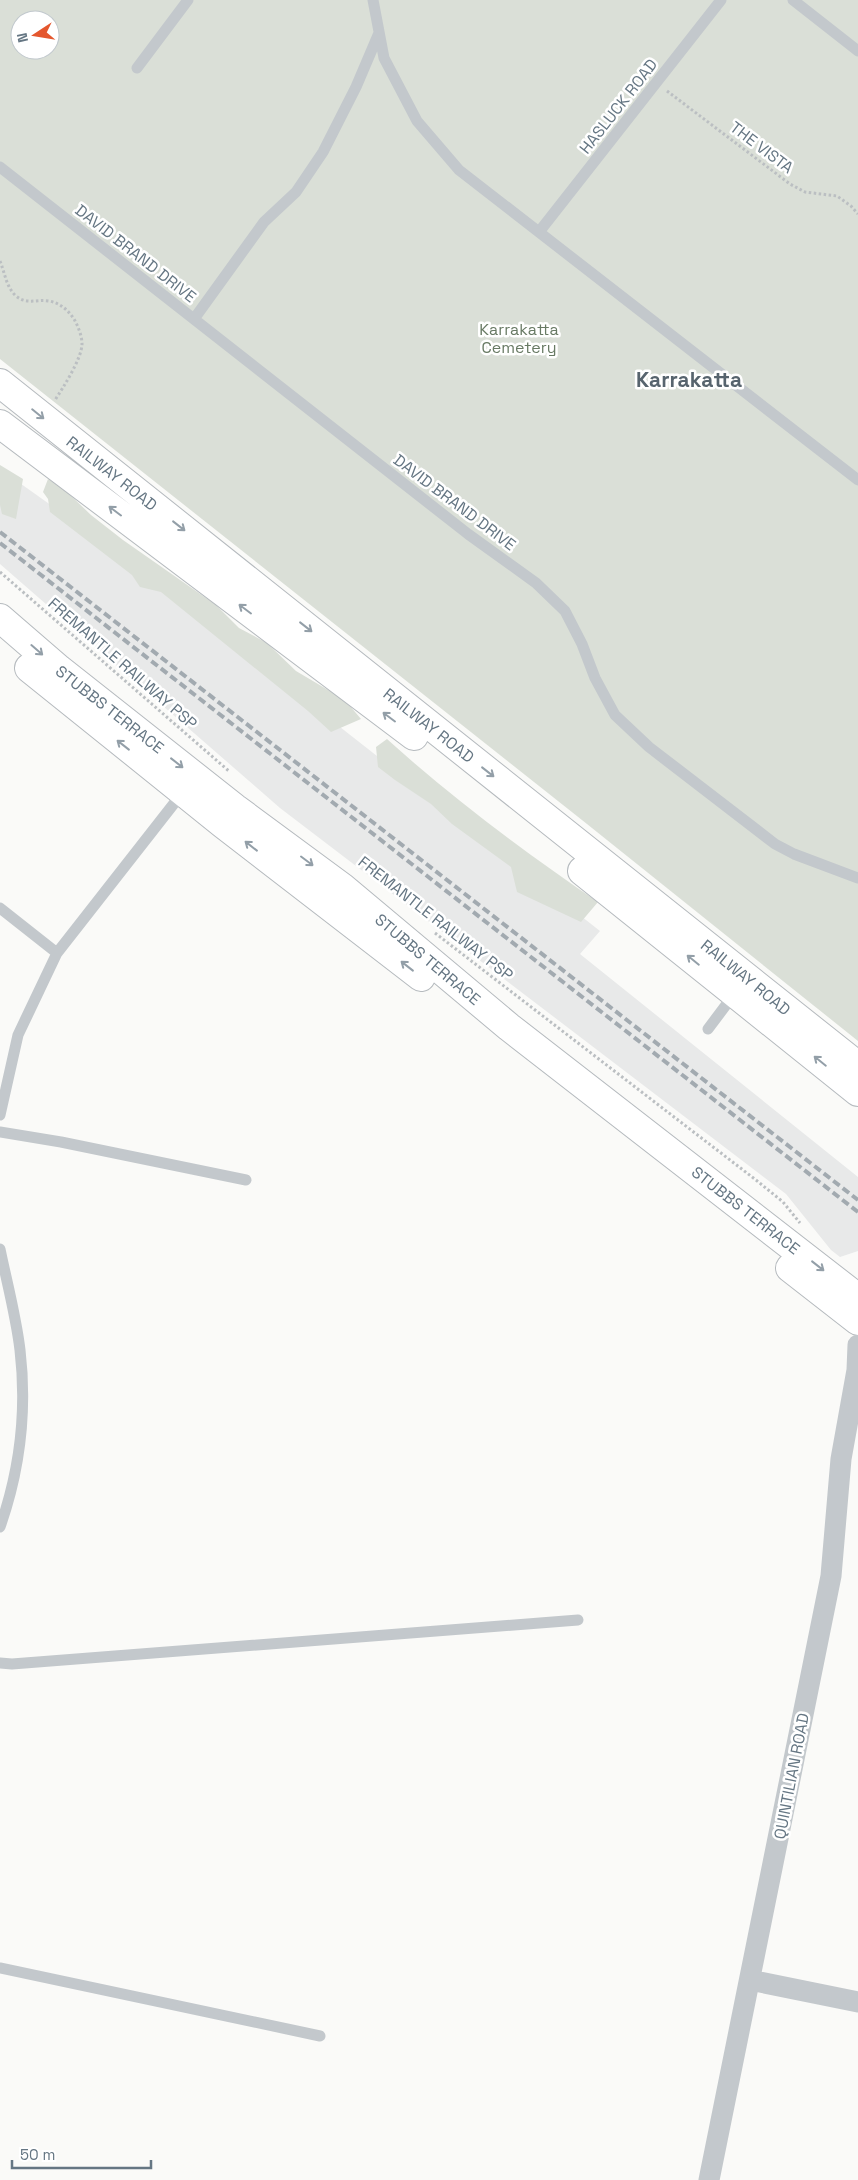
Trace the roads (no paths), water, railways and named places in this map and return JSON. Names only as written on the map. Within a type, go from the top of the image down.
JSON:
[{"type":"main road","name":"RAILWAY ROAD","points":[[0,384],[742,986],[858,1092]]},
{"type":"main road","name":"RAILWAY ROAD","points":[[0,424],[428,746],[742,986],[858,1066]]},
{"type":"main road","name":"STUBBS TERRACE","points":[[0,618],[59,670],[342,887],[509,1027],[858,1298]]},
{"type":"main road","name":"STUBBS TERRACE","points":[[0,643],[49,686],[183,792],[603,1116],[838,1307],[858,1321]]},
{"type":"street","name":"QUINTILIAN ROAD","points":[[709,2180],[831,1576],[841,1459],[857,1370],[858,1345]]},
{"type":"street","points":[[750,1980],[858,2002]]},
{"type":"lane","points":[[137,68],[188,0]]},
{"type":"lane","points":[[373,0],[384,58],[416,121],[459,170],[858,480]]},
{"type":"lane","name":"HASLUCK ROAD","points":[[539,232],[722,0]]},
{"type":"lane","points":[[793,0],[858,51]]},
{"type":"lane","points":[[194,319],[264,222],[296,192],[323,152],[356,87],[379,32]]},
{"type":"lane","name":"DAVID BRAND DRIVE","points":[[0,167],[468,534],[536,583],[565,611],[582,644],[595,678],[615,715],[649,747],[775,844],[794,854],[858,878]]},
{"type":"lane","points":[[0,1115],[18,1035],[57,953],[183,792]]},
{"type":"lane","points":[[0,908],[57,953]]},
{"type":"lane","points":[[708,1029],[742,986]]},
{"type":"lane","points":[[0,1132],[61,1142],[246,1180]]},
{"type":"lane","points":[[0,1249],[20,1349],[23,1400],[17,1466],[0,1527]]},
{"type":"lane","points":[[0,1663],[12,1664],[578,1620]]},
{"type":"lane","points":[[0,1968],[320,2036]]},
{"type":"railway","points":[[0,532],[858,1200]]},
{"type":"railway","points":[[0,543],[858,1212]]},
{"type":"district","name":"Karrakatta","points":[[689,380]]},
{"type":"park label","name":"Karrakatta Cemetery","points":[[519,338]]}]
